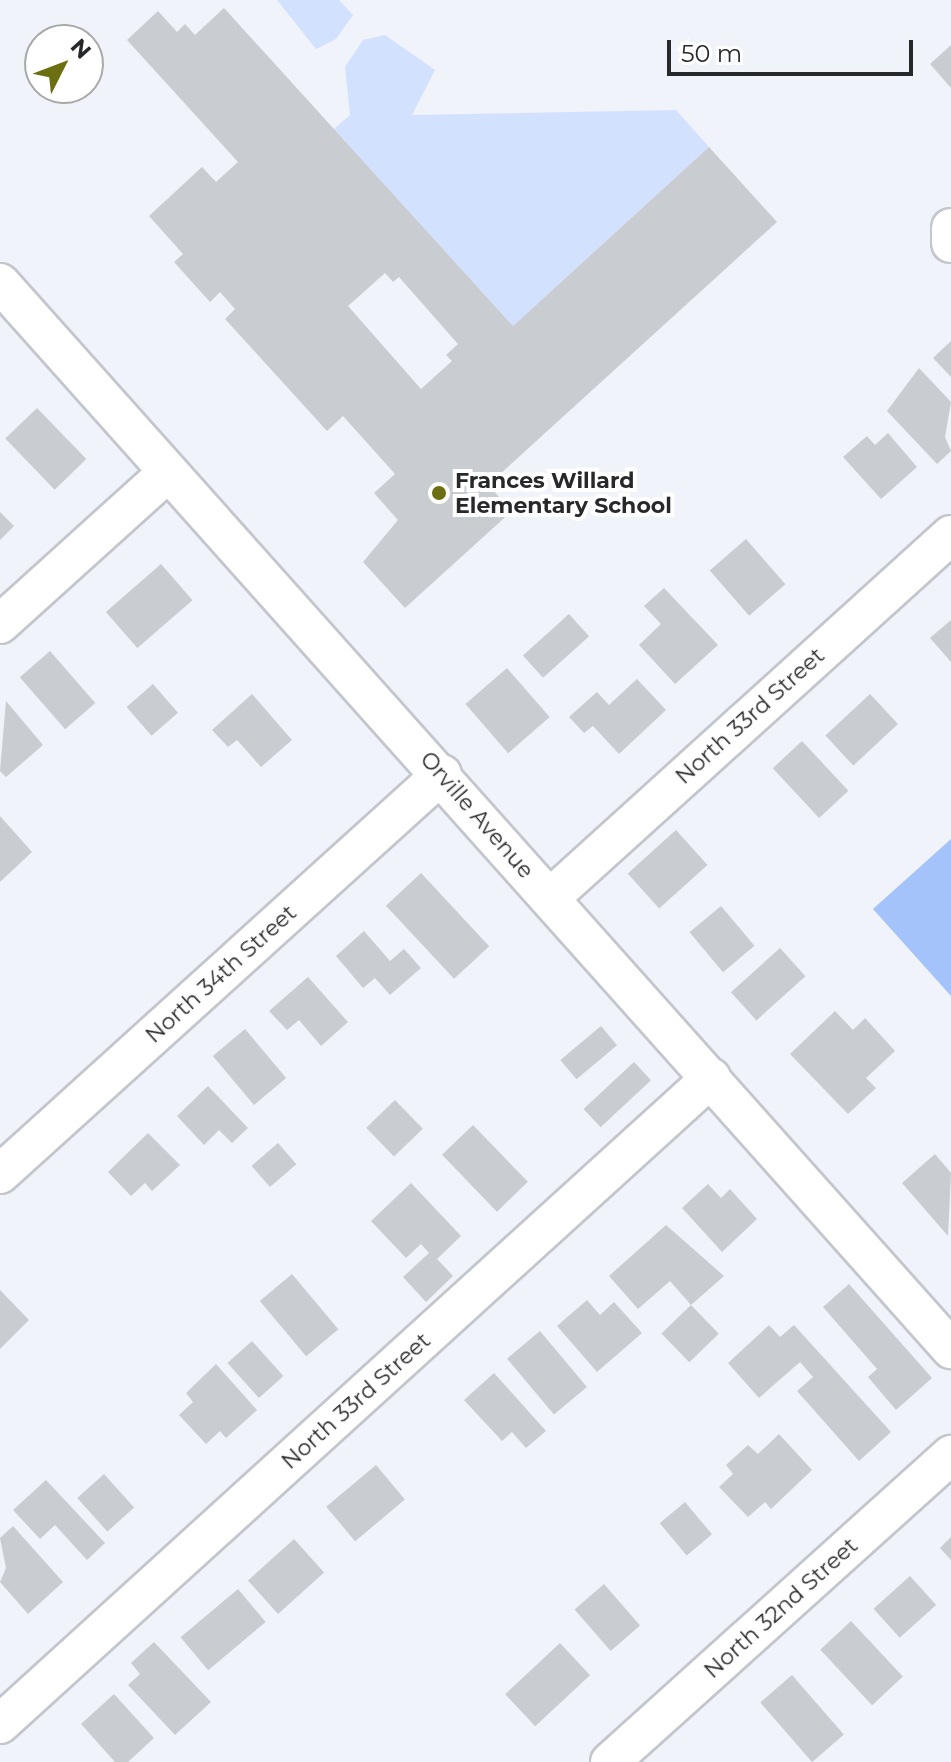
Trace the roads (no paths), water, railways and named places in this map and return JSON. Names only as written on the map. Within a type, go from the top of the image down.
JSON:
[{"type":"street","name":"Orville Avenue","points":[[0,283],[949,1343]]},
{"type":"street","points":[[0,624],[168,472]]},
{"type":"street","name":"North 33rd Street","points":[[550,898],[951,535]]},
{"type":"street","name":"North 34th Street","points":[[0,1174],[442,774]]},
{"type":"street","name":"North 33rd Street","points":[[0,1724],[711,1078]]},
{"type":"street","name":"North 32nd Street","points":[[610,1762],[951,1455]]},
{"type":"place","name":"Frances Willard Elementary School","points":[[439,493]]}]
